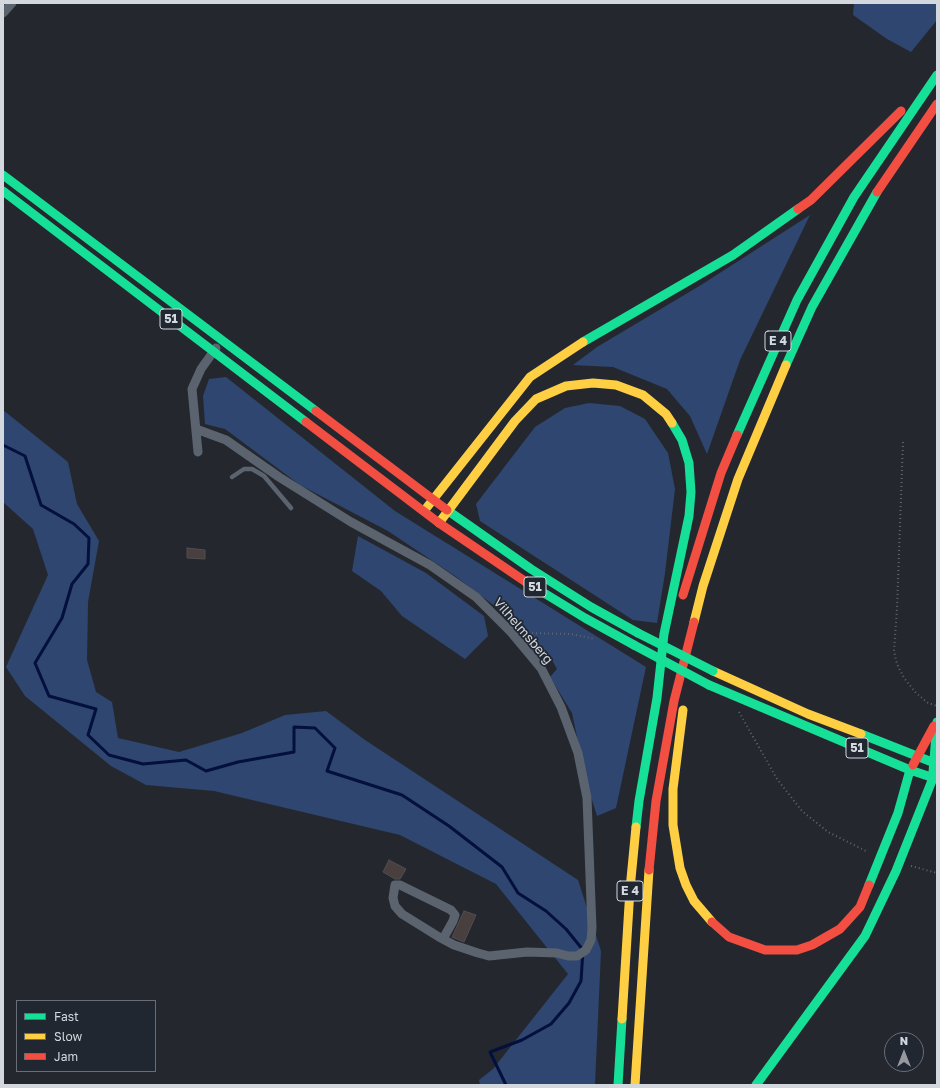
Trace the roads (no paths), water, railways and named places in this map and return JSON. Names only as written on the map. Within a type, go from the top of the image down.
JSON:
[{"type":"main road","points":[[424,511],[530,377],[568,351],[733,255],[811,200],[872,141],[937,74]]},
{"type":"main road","name":"E 4","points":[[618,1085],[631,875],[639,801],[657,698],[679,608],[722,473],[756,389],[797,300],[854,197],[937,74]]},
{"type":"main road","name":"E 4","points":[[635,1085],[647,892],[656,801],[674,701],[698,603],[738,479],[772,394],[812,307],[867,208],[937,104]]},
{"type":"main road","name":"51","points":[[3,175],[433,500],[531,569],[591,607],[713,671],[808,714],[935,763]]},
{"type":"main road","name":"51","points":[[3,191],[439,523],[525,581],[585,618],[710,685],[910,770],[935,778]]},
{"type":"main road","points":[[439,523],[515,421],[536,399],[566,386],[593,382],[616,385],[643,395],[666,414],[682,440],[689,463],[691,492],[689,516],[664,634],[657,698]]},
{"type":"main road","points":[[698,603],[676,760],[673,789],[673,825],[680,868],[686,885],[705,916],[729,937],[765,950],[797,950],[812,945],[840,929],[860,907],[898,812],[910,770],[937,722]]},
{"type":"main road","points":[[756,1085],[865,936],[896,871],[935,778],[937,722]]},
{"type":"street","points":[[3,13],[12,3]]},
{"type":"street","points":[[198,452],[192,389],[201,369],[222,341]]},
{"type":"street","name":"Vilhelmsberg","points":[[196,429],[226,440],[279,477],[351,522],[430,565],[476,597],[512,634],[541,668],[561,707],[578,753],[588,798],[592,928],[591,940],[586,950],[577,956],[527,952],[489,956],[478,953],[443,939],[402,914],[395,906],[393,898],[395,885],[400,885],[451,910],[455,915],[443,939]]},
{"type":"lane","points":[[232,477],[244,469],[252,469],[264,476],[291,508]]},
{"type":"waterway","points":[[3,445],[25,456],[41,505],[74,524],[89,538],[88,564],[72,584],[62,618],[35,663],[49,696],[96,709],[88,735],[109,755],[143,764],[186,760],[206,771],[238,762],[294,752],[294,727],[315,728],[335,748],[327,771],[402,795],[449,826],[502,867],[518,893],[546,911],[566,929],[583,950],[581,981],[569,1003],[551,1024],[522,1040],[490,1052],[506,1085]]}]
